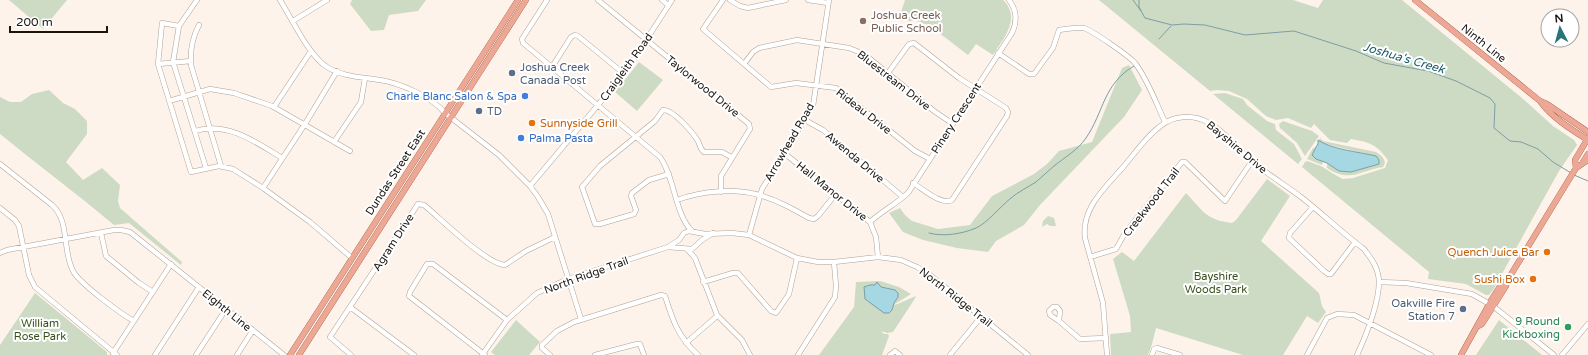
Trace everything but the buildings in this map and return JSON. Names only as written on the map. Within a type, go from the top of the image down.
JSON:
[{"type":"main road","name":"Dundas Street East","points":[[290,355],[518,0]]},
{"type":"main road","name":"Dundas Street East","points":[[299,355],[526,0]]},
{"type":"main road","name":"Ninth Line","points":[[1415,0],[1540,101],[1547,104],[1588,132]]},
{"type":"main road","name":"Ninth Line","points":[[1540,101],[1544,107],[1588,139]]},
{"type":"main road","points":[[1575,169],[1575,160],[1588,139]]},
{"type":"main road","points":[[1582,164],[1588,154]]},
{"type":"main road","points":[[1461,355],[1478,326],[1478,322],[1491,305],[1502,283],[1506,281],[1575,169],[1588,160]]},
{"type":"street","points":[[197,0],[179,26],[173,62],[206,168]]},
{"type":"street","points":[[280,0],[311,51],[327,67],[346,76],[383,81],[414,91],[440,107],[445,113],[499,155],[530,186],[548,214],[581,319]]},
{"type":"street","points":[[293,21],[318,2],[327,0]]},
{"type":"street","points":[[547,0],[522,38],[524,44],[660,157],[669,174],[684,222],[698,238],[695,258]]},
{"type":"street","name":"Taylorwood Drive","points":[[598,0],[749,124],[750,129],[731,157],[721,176],[721,192]]},
{"type":"street","points":[[662,0],[668,5]]},
{"type":"street","name":"Craigleith Road","points":[[530,186],[623,73],[647,40],[672,0]]},
{"type":"street","name":"Rideau Drive","points":[[723,0],[703,29],[771,87],[796,83],[836,88],[914,151],[930,159]]},
{"type":"street","points":[[730,0],[744,8],[786,0]]},
{"type":"street","points":[[808,0],[828,1]]},
{"type":"street","name":"Pinery Crescent","points":[[870,222],[903,197],[914,183],[1012,33],[1016,23],[1015,11],[1009,0]]},
{"type":"street","name":"Arrowhead Road","points":[[749,235],[763,187],[813,106],[828,1]]},
{"type":"street","points":[[179,26],[162,23],[158,64],[191,172],[221,166],[233,169],[263,188],[310,222],[352,258]]},
{"type":"street","points":[[199,25],[193,41],[191,61],[198,91],[221,166]]},
{"type":"street","points":[[998,53],[1029,74],[1034,74],[1053,48],[1059,30],[1076,28],[1086,29],[1128,56],[1135,63],[1143,75],[1165,122]]},
{"type":"street","points":[[552,67],[571,36],[576,35],[623,73]]},
{"type":"street","name":"Bluestream Drive","points":[[744,64],[753,52],[761,48],[797,40],[856,50],[864,54],[952,124]]},
{"type":"street","points":[[888,73],[909,44],[913,43],[924,49],[976,89],[1006,108],[1008,114],[954,199],[949,202],[944,202],[914,183]]},
{"type":"street","points":[[274,107],[311,51]]},
{"type":"street","points":[[158,64],[191,61]]},
{"type":"street","points":[[263,188],[305,124],[337,71]]},
{"type":"street","points":[[334,142],[360,102],[365,78]]},
{"type":"street","points":[[169,101],[198,91],[210,89],[253,99],[274,107],[350,152]]},
{"type":"street","points":[[669,174],[649,180],[632,192],[631,196],[636,212],[634,214],[600,224],[595,224],[582,187],[600,166],[655,122],[663,110],[668,110],[690,131],[699,143],[702,151],[722,152],[731,157]]},
{"type":"street","name":"Bayshire Drive","points":[[1107,355],[1103,302],[1084,231],[1088,210],[1150,136],[1165,122],[1177,118],[1187,117],[1198,118],[1208,122],[1220,130],[1252,161],[1313,207],[1364,249],[1372,259],[1378,273],[1379,282],[1370,323],[1357,355]]},
{"type":"street","name":"Awenda Drive","points":[[805,120],[823,130],[903,197]]},
{"type":"street","points":[[195,131],[209,127],[216,127],[249,138],[282,158]]},
{"type":"street","name":"Hall Manor Drive","points":[[784,152],[870,222],[876,237],[878,257]]},
{"type":"street","name":"Creekwood Trail","points":[[1090,257],[1116,249],[1125,233],[1182,162],[1185,162],[1225,201],[1252,161]]},
{"type":"street","points":[[0,164],[55,207],[61,219],[71,267],[77,277],[120,312],[134,321]]},
{"type":"street","points":[[677,200],[699,194],[721,192],[750,193],[778,202],[809,218],[814,219],[835,195]]},
{"type":"street","name":"Agram Drive","points":[[352,355],[330,338],[419,203],[424,204],[486,257],[502,265],[505,265],[526,251],[555,237]]},
{"type":"street","points":[[1313,207],[1290,233],[1289,238],[1324,271],[1331,274],[1355,242]]},
{"type":"street","points":[[0,208],[17,223],[21,232],[29,275],[37,289],[114,354],[171,264]]},
{"type":"street","points":[[684,222],[681,244],[695,258],[717,316],[742,340],[750,355]]},
{"type":"street","name":"Eighth Line","points":[[0,253],[24,247],[118,230],[130,232],[284,355]]},
{"type":"street","points":[[681,236],[686,232],[692,232]]},
{"type":"street","name":"North Ridge Trail","points":[[692,232],[749,235],[797,258],[818,262],[834,262],[878,257],[896,259],[917,266],[930,274],[1028,355]]},
{"type":"street","points":[[101,233],[106,256],[139,283],[153,292]]},
{"type":"street","name":"North Ridge Trail","points":[[697,245],[713,234]]},
{"type":"street","name":"North Ridge Trail","points":[[484,354],[507,320],[537,293],[568,280],[668,247],[681,236]]},
{"type":"street","points":[[686,249],[692,249],[697,245]]},
{"type":"street","name":"North Ridge Trail","points":[[668,247],[686,249]]},
{"type":"street","points":[[704,282],[733,273],[738,273],[771,311],[776,313],[789,293],[797,258]]},
{"type":"street","points":[[798,355],[835,297],[836,286],[834,262]]},
{"type":"street","points":[[484,354],[409,296],[427,264],[432,264],[507,320]]},
{"type":"street","points":[[1379,282],[1406,283],[1465,291],[1491,305],[1554,355]]},
{"type":"street","points":[[155,355],[199,287]]},
{"type":"street","points":[[550,355],[542,348],[542,345],[557,331],[581,319],[662,295],[665,297],[674,324],[686,343],[698,355]]},
{"type":"street","points":[[350,307],[414,355]]},
{"type":"street","points":[[196,355],[226,309]]},
{"type":"street","points":[[1307,355],[1327,318],[1333,315],[1345,313],[1354,315],[1431,355]]},
{"type":"street","points":[[686,343],[717,316]]},
{"type":"street","points":[[950,355],[981,317]]},
{"type":"street","points":[[1059,321],[1080,339],[1106,338]]},
{"type":"street","points":[[1562,355],[1588,324]]},
{"type":"street","points":[[237,355],[253,330]]},
{"type":"street","points":[[595,355],[640,344],[644,355]]},
{"type":"street","points":[[1152,355],[1153,351],[1157,348],[1180,355]]},
{"type":"street","points":[[890,355],[895,351],[900,355]]},
{"type":"street","points":[[954,351],[959,355]]},
{"type":"green space","points":[[9,0],[67,0],[43,29]]},
{"type":"green space","points":[[352,0],[426,0],[418,11],[389,15],[384,30],[371,31],[350,4]]},
{"type":"green space","points":[[905,0],[1003,0],[1011,14],[1011,21],[1006,35],[993,55],[976,44],[968,55],[930,26],[917,21],[898,21]]},
{"type":"green space","points":[[1099,0],[1293,0],[1318,8],[1323,0],[1402,0],[1522,98],[1553,126],[1574,140],[1577,145],[1559,171],[1489,295],[1486,295],[1466,284],[1428,279],[1429,272],[1302,167],[1307,161],[1321,166],[1343,179],[1353,178],[1385,168],[1388,160],[1380,150],[1368,143],[1351,139],[1347,143],[1330,140],[1314,124],[1311,128],[1288,118],[1276,120],[1266,116],[1247,99],[1229,91],[1210,91]]},
{"type":"green space","points":[[639,62],[663,80],[637,111],[615,92]]},
{"type":"green space","points":[[1129,65],[1142,90],[1124,117],[1040,205],[1024,225],[996,241],[988,252],[957,248],[923,240],[903,232],[889,213],[900,208],[912,221],[938,229],[970,225],[992,196],[1034,174],[1047,164],[1059,151],[1092,142],[1122,68]]},
{"type":"green space","points":[[49,90],[63,103],[75,109],[87,121],[87,134],[66,162],[83,180],[102,168],[120,185],[118,201],[120,208],[182,262],[181,265],[129,223],[114,225],[0,134],[0,97],[10,102],[21,102],[32,94]]},
{"type":"green space","points":[[1225,93],[1243,99],[1247,105],[1267,121],[1275,124],[1276,130],[1294,144],[1302,159],[1298,164],[1213,94]]},
{"type":"green space","points":[[1283,121],[1312,131],[1319,136],[1305,156],[1297,143],[1280,128],[1279,124]]},
{"type":"green space","points":[[1320,138],[1323,141],[1376,152],[1382,157],[1385,163],[1383,167],[1355,175],[1342,175],[1327,168],[1327,163],[1339,171],[1379,164],[1375,156],[1322,143],[1319,140]]},
{"type":"green space","points":[[1313,148],[1315,148],[1313,155],[1316,159],[1323,161],[1322,165],[1307,159]]},
{"type":"green space","name":"Bayshire Woods Park","points":[[1267,179],[1290,196],[1261,241],[1319,293],[1322,306],[1326,312],[1318,323],[1307,316],[1283,355],[1243,355],[1156,328],[1148,355],[1111,355],[1110,334],[1131,332],[1130,316],[1113,259],[1122,252],[1134,261],[1186,193],[1206,214],[1216,220],[1232,223],[1236,220]]},
{"type":"green space","points":[[1048,216],[1054,218],[1056,226],[1050,226],[1047,224],[1042,227],[1043,221]]},
{"type":"green space","points":[[880,281],[899,287],[911,294],[895,305],[916,296],[893,332],[887,333],[881,331],[889,336],[882,355],[819,355],[854,307],[856,282]],"holes":[[[877,283],[881,287],[895,290],[898,297],[892,310],[870,285],[876,285]]]},
{"type":"green space","name":"William Rose Park","points":[[35,293],[107,352],[107,355],[0,355],[0,345]]},
{"type":"green space","points":[[516,320],[540,342],[529,355],[495,355],[491,352]]},
{"type":"green space","points":[[1499,320],[1542,355],[1476,355]]},
{"type":"water","points":[[1318,140],[1337,148],[1376,156],[1379,160],[1379,164],[1351,172],[1339,171],[1327,163],[1316,159],[1312,155],[1318,144]]},
{"type":"water","points":[[877,282],[881,287],[895,290],[898,293],[898,297],[889,313],[884,313],[865,299],[864,287],[875,285]]},
{"type":"waterway","name":"Joshua's Creek","points":[[1133,0],[1141,11]]},
{"type":"waterway","name":"Joshua's Creek","points":[[1139,0],[1139,7],[1145,18],[1172,25],[1205,25],[1245,35],[1294,31],[1356,51],[1384,63],[1428,71],[1456,81],[1490,98],[1495,104],[1494,128],[1510,141],[1521,142],[1538,149],[1553,162],[1571,173]]},
{"type":"waterway","points":[[1159,39],[1171,26]]},
{"type":"waterway","points":[[929,233],[940,235],[952,234],[965,232],[976,228],[984,223],[1007,201],[1036,182],[1083,142],[1092,128],[1105,99],[1116,81],[1134,66]]},
{"type":"waterway","name":"Joshua's Creek","points":[[1574,175],[1588,181]]},
{"type":"place","name":"Joshua Creek Public School","points":[[863,21]]},
{"type":"place","name":"Joshua Creek Canada Post","points":[[512,73]]},
{"type":"place","name":"Charle Blanc Salon & Spa","points":[[525,96]]},
{"type":"place","name":"TD","points":[[479,111]]},
{"type":"place","name":"Sunnyside Grill","points":[[532,123]]},
{"type":"place","name":"Palma Pasta","points":[[521,138]]},
{"type":"place","name":"Quench Juice Bar","points":[[1547,252]]},
{"type":"place","name":"Sushi Box","points":[[1533,279]]},
{"type":"place","name":"Oakville Fire Station 7","points":[[1463,309]]},
{"type":"place","name":"9 Round Kickboxing","points":[[1568,327]]}]
